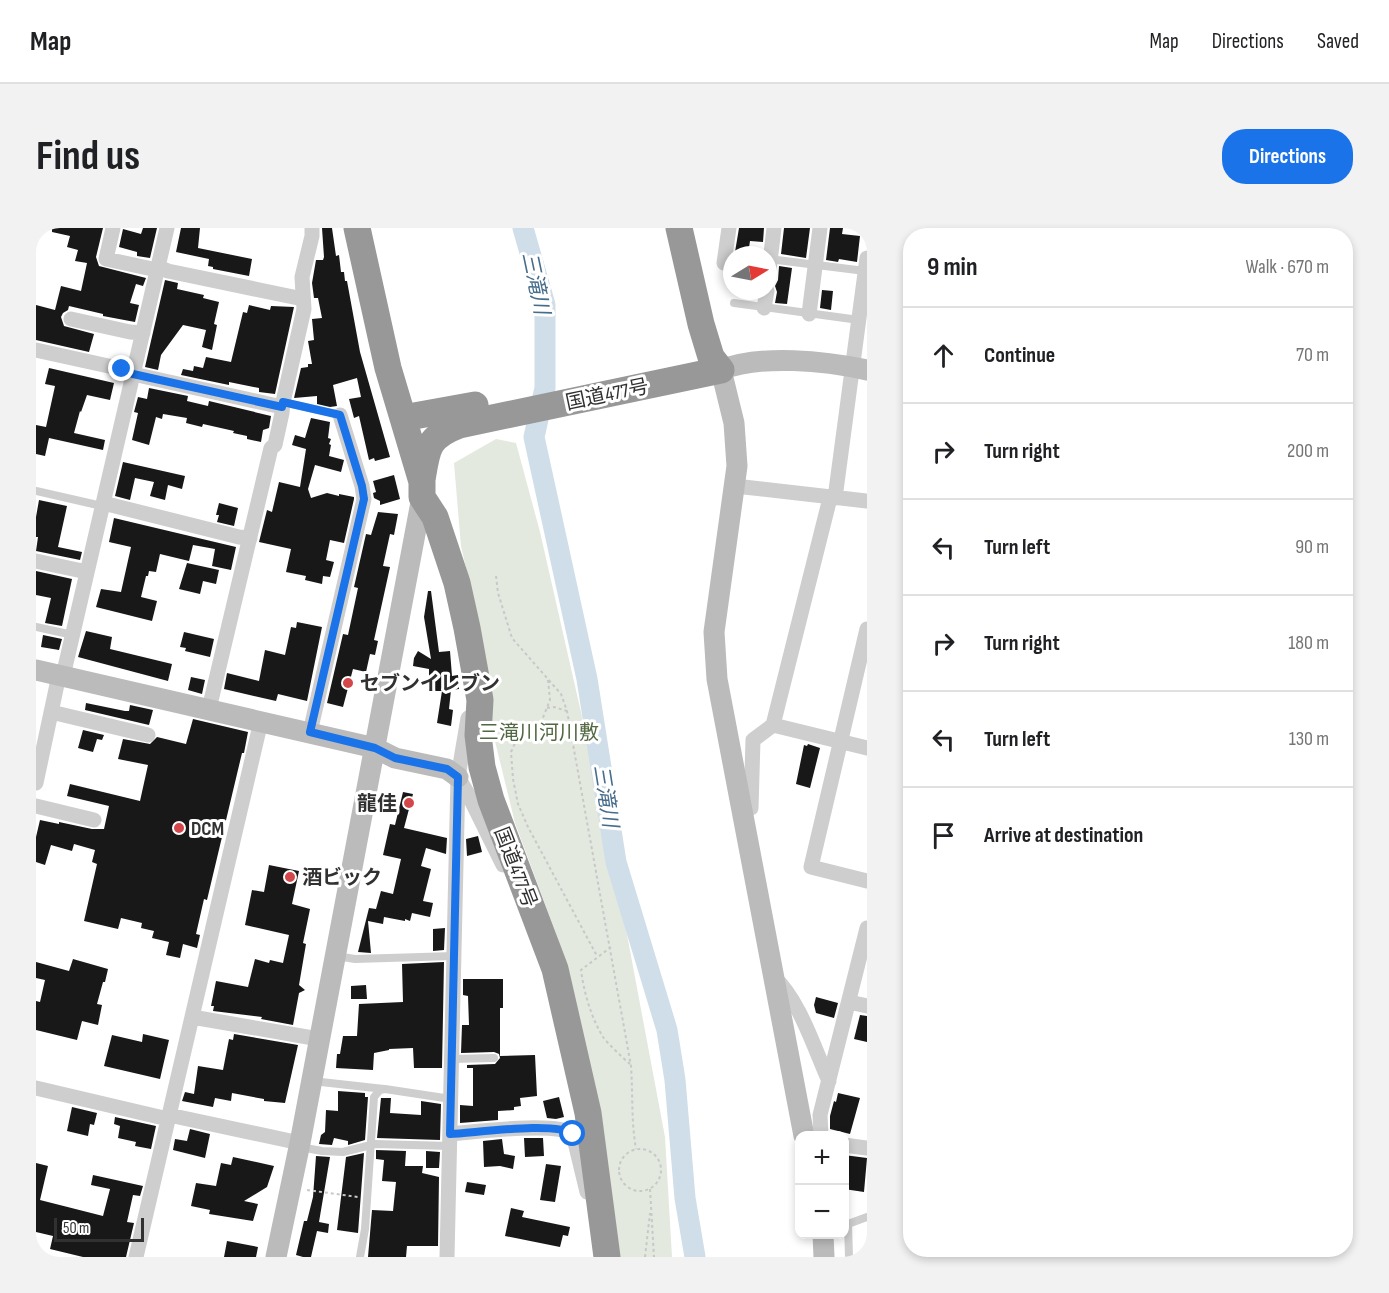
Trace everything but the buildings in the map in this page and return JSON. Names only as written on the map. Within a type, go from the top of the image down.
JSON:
[{"type":"highway","name":"国道477号","points":[[357,228],[388,368],[410,417],[423,480],[457,583],[480,700],[478,735],[482,767],[491,800],[555,969],[588,1113],[607,1257]]},
{"type":"highway","points":[[679,228],[701,324],[723,362]]},
{"type":"highway","points":[[694,228],[723,362]]},
{"type":"highway","name":"国道477号","points":[[410,417],[723,362]]},
{"type":"highway","name":"国道477号","points":[[423,480],[428,450],[437,435],[459,425],[671,372]]},
{"type":"street","points":[[113,228],[106,259],[303,299]]},
{"type":"street","points":[[36,783],[51,712],[73,635],[167,228]]},
{"type":"street","points":[[209,709],[282,413],[282,404],[304,309],[302,277],[312,228]]},
{"type":"street","points":[[728,246],[729,228]]},
{"type":"street","points":[[771,246],[774,228]]},
{"type":"street","points":[[809,314],[820,228]]},
{"type":"street","points":[[741,812],[751,808],[753,740],[774,725],[832,498],[860,369],[859,320],[866,265]]},
{"type":"street","points":[[764,308],[765,300]]},
{"type":"street","points":[[71,320],[143,333]]},
{"type":"street","points":[[36,350],[122,369],[133,374],[282,404]]},
{"type":"street","points":[[803,1131],[717,679],[714,632],[737,466],[734,423],[723,362],[807,362],[860,369]]},
{"type":"street","points":[[310,732],[364,499],[340,415]]},
{"type":"street","points":[[276,1257],[300,1145],[423,480]]},
{"type":"street","points":[[735,486],[867,501]]},
{"type":"street","points":[[103,505],[250,538]]},
{"type":"street","points":[[36,561],[87,572]]},
{"type":"street","points":[[867,629],[811,867],[867,881]]},
{"type":"street","points":[[36,670],[310,732],[375,748],[395,758],[447,769],[458,777],[468,794],[555,969]]},
{"type":"street","points":[[447,1257],[458,777],[475,676]]},
{"type":"street","points":[[51,712],[148,735]]},
{"type":"street","points":[[136,1257],[261,721]]},
{"type":"street","points":[[774,725],[867,748]]},
{"type":"street","points":[[36,806],[94,820]]},
{"type":"street","points":[[821,1131],[820,1115],[867,928]]},
{"type":"street","points":[[774,977],[785,988],[829,1081]]},
{"type":"street","points":[[849,1002],[867,1006]]},
{"type":"street","points":[[192,1017],[319,1039]]},
{"type":"street","points":[[36,1088],[300,1145]]},
{"type":"street","points":[[450,1140],[546,1127],[569,1131],[573,1134],[592,1211],[603,1224]]},
{"type":"street","points":[[849,1146],[867,1148]]},
{"type":"lane","points":[[777,260],[816,265],[866,265]]},
{"type":"lane","points":[[734,303],[859,320]]},
{"type":"lane","points":[[282,404],[340,415]]},
{"type":"lane","points":[[36,491],[103,505]]},
{"type":"lane","points":[[36,627],[73,635]]},
{"type":"lane","points":[[335,956],[355,959],[454,956]]},
{"type":"lane","points":[[452,1059],[494,1058]]},
{"type":"lane","points":[[312,1081],[451,1099]]},
{"type":"lane","points":[[360,1257],[365,1228],[374,1097],[380,1090],[385,1089]]},
{"type":"lane","points":[[300,1145],[322,1151],[343,1152],[370,1145],[450,1140]]},
{"type":"lane","points":[[849,1257],[848,1224],[867,1217]]},
{"type":"path","points":[[496,576],[498,593],[512,638],[561,694],[567,711],[632,1066],[634,1103],[632,1125],[636,1149]]},
{"type":"path","points":[[548,680],[550,700],[542,720],[515,743],[511,752],[513,779],[518,804],[528,827],[597,956]]},
{"type":"path","points":[[547,708],[554,707],[567,711]]},
{"type":"path","points":[[611,947],[581,970],[586,997],[604,1039],[632,1066]]},
{"type":"path","points":[[636,1149],[650,1150],[655,1154],[661,1166],[659,1180],[650,1189],[636,1191],[624,1183],[620,1176],[619,1169],[624,1156],[636,1149]]},
{"type":"path","points":[[650,1189],[654,1257]]},
{"type":"path","points":[[305,1190],[367,1198]]},
{"type":"path","points":[[645,1257],[651,1210]]},
{"type":"green space","name":"三滝川河川敷","points":[[496,439],[516,443],[540,532],[583,721],[625,924],[665,1137],[672,1257],[617,1257],[557,936],[515,823],[493,733],[482,638],[461,546],[454,463]]},
{"type":"waterway","name":"三滝川","points":[[523,228],[545,305],[545,388],[534,437],[587,679],[616,862],[667,1030],[675,1080],[685,1198],[695,1257]]},
{"type":"place","name":"セブンイレブン","points":[[348,683]]},
{"type":"place","name":"龍佳","points":[[409,803]]},
{"type":"place","name":"DCM","points":[[179,828]]},
{"type":"place","name":"酒ビック","points":[[290,877]]},
{"type":"route","points":[[122,369],[133,374],[252,402],[282,407],[283,402],[291,403],[340,415],[364,499],[310,732],[375,748],[395,758],[447,769],[458,777],[450,1134],[546,1127],[569,1131],[573,1134]]}]
